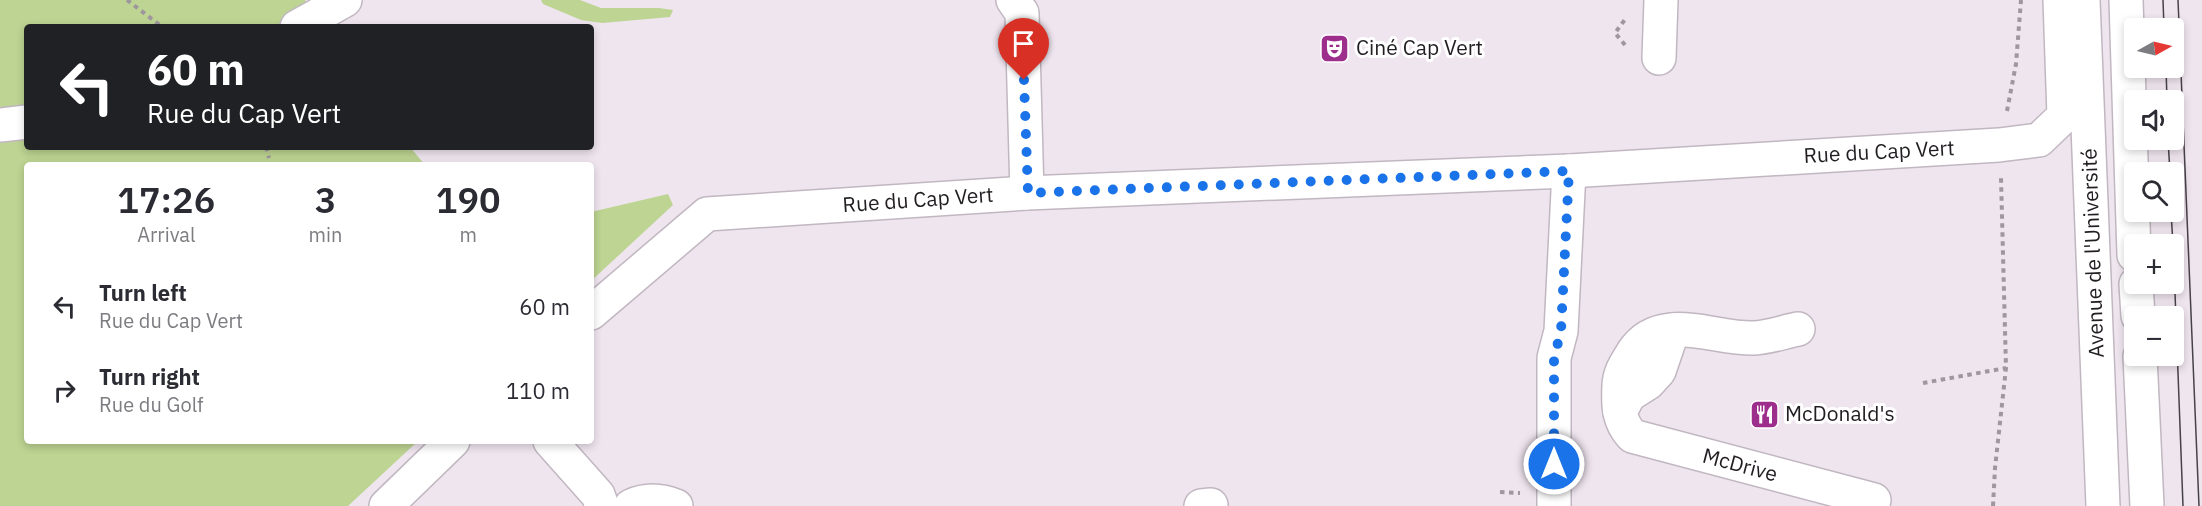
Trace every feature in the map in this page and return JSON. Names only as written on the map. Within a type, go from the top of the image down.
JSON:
[{"type":"street","points":[[302,24],[345,0]]},
{"type":"street","points":[[1013,0],[1022,12],[1028,193]]},
{"type":"street","points":[[1659,58],[1661,0]]},
{"type":"street","name":"Rue du Cap Vert","points":[[594,310],[707,214],[1028,193],[1569,171],[2000,145],[2039,140],[2064,116],[2060,0]]},
{"type":"street","name":"Avenue de l'Université","points":[[2083,0],[2102,502]]},
{"type":"street","name":"Avenue de l'Université","points":[[2126,0],[2133,234]]},
{"type":"street","points":[[0,125],[24,122]]},
{"type":"street","points":[[1554,506],[1554,358],[1561,331],[1569,171]]},
{"type":"street","name":"McDrive","points":[[1798,329],[1753,338],[1687,329],[1673,330],[1659,371],[1648,383],[1629,395],[1620,412],[1624,426],[1632,436],[1874,500]]},
{"type":"street","name":"Avenue de l'Université","points":[[2140,366],[2147,506]]},
{"type":"street","points":[[386,506],[450,444]]},
{"type":"street","points":[[553,444],[600,500],[634,505],[651,500],[676,506]]},
{"type":"street","points":[[1201,506],[1211,505]]},
{"type":"path","points":[[127,0],[159,24]]},
{"type":"path","points":[[1993,506],[2006,368],[2000,145],[2016,64],[2021,0]]},
{"type":"path","points":[[267,150],[269,158]]},
{"type":"path","points":[[1923,383],[2006,368]]},
{"type":"green space","points":[[0,0],[305,0],[321,24],[24,24],[24,150],[412,150],[422,162],[24,162],[24,444],[415,444],[348,506],[0,506]]},
{"type":"green space","points":[[541,0],[580,0],[601,8],[673,10],[670,17],[602,23],[581,20],[543,4]]},
{"type":"green space","points":[[668,194],[673,205],[594,278],[594,211]]},
{"type":"tram line","points":[[2163,0],[2164,18]]},
{"type":"tram line","points":[[2178,0],[2199,506]]},
{"type":"tram line","points":[[2166,78],[2167,90]]},
{"type":"tram line","points":[[2169,150],[2169,162]]},
{"type":"tram line","points":[[2172,222],[2172,234]]},
{"type":"tram line","points":[[2175,294],[2183,506]]},
{"type":"place","name":"Ciné Cap Vert","points":[[1335,48]]},
{"type":"place","name":"McDonald's","points":[[1764,414]]},
{"type":"route","points":[[1024,80],[1028,193],[1569,171],[1561,331],[1554,358],[1554,464]]}]
